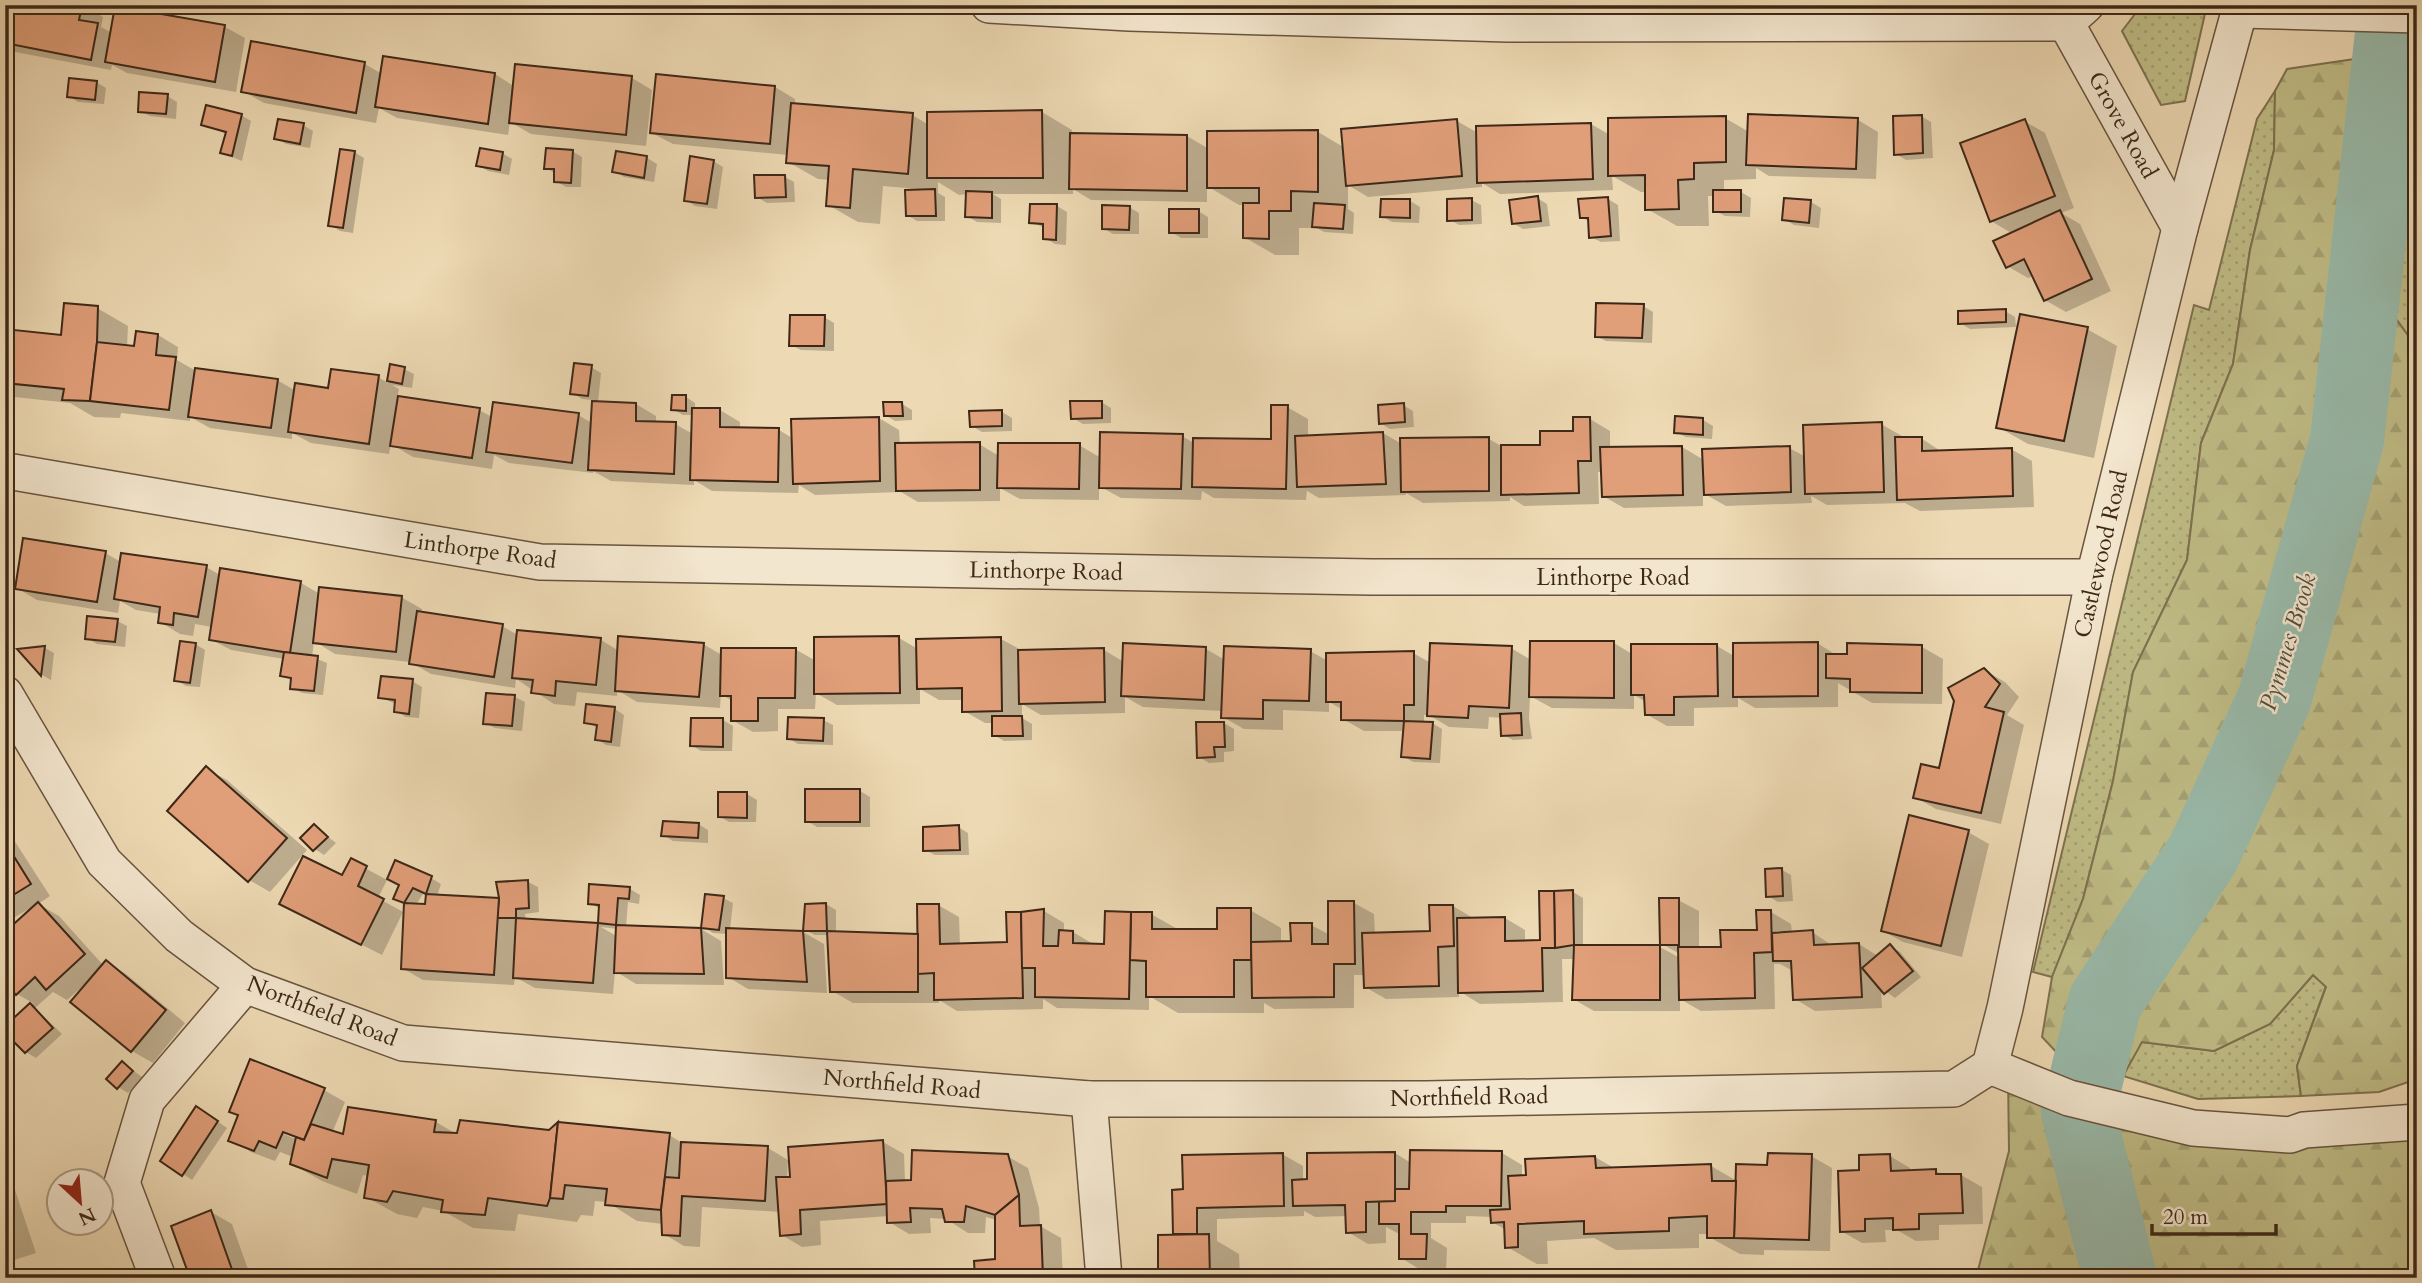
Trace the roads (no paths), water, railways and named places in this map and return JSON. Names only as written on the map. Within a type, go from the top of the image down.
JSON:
[{"type":"street","name":"Grove Road","points":[[989,5],[1129,13],[1508,24],[2076,14],[2180,228]]},
{"type":"street","points":[[2240,7],[2417,15]]},
{"type":"street","name":"Castlewood Road","points":[[1990,1066],[2005,1008],[2094,577],[2180,228],[2240,7]]},
{"type":"street","name":"Linthorpe Road","points":[[5,472],[540,562],[1371,577],[2094,577]]},
{"type":"street","name":"Northfield Road","points":[[5,694],[104,862],[179,936],[245,985],[403,1043],[1089,1099],[1426,1099],[1954,1088],[1990,1066]]},
{"type":"street","points":[[158,1278],[122,1183],[125,1171],[147,1100],[245,985]]},
{"type":"street","points":[[1990,1066],[2080,1101],[2193,1128],[2290,1135],[2304,1130],[2417,1122]]},
{"type":"street","points":[[1089,1099],[1104,1278]]},
{"type":"waterway","name":"Pymmes Brook","points":[[2120,1278],[2078,1112],[2105,1002],[2203,854],[2274,700],[2347,440],[2394,15],[2390,5]]}]
